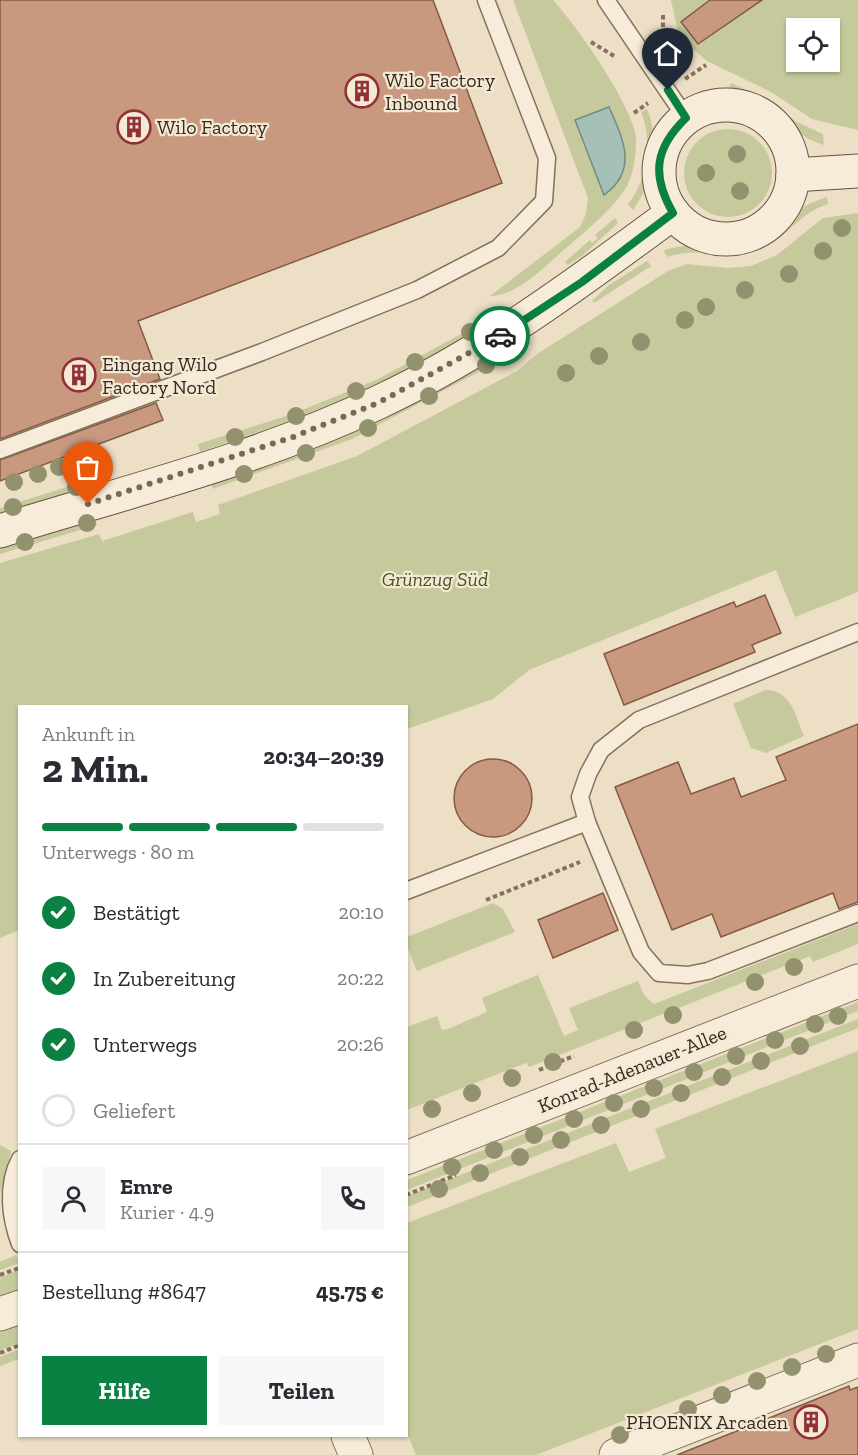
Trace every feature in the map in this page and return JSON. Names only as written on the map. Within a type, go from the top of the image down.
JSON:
[{"type":"main road","points":[[727,105],[748,109],[767,118],[781,134],[790,154],[793,175],[789,195],[779,213],[765,227],[746,236],[726,239],[706,236],[688,227],[673,213],[662,195],[658,173],[661,152],[671,133],[686,118],[705,108],[727,105]]},
{"type":"main road","points":[[793,175],[858,171]]},
{"type":"main road","points":[[0,531],[198,470],[293,437],[378,403],[453,364],[524,321],[673,213]]},
{"type":"main road","name":"Konrad-Adenauer-Allee","points":[[408,1157],[858,981]]},
{"type":"main road","points":[[0,1314],[18,1308]]},
{"type":"main road","points":[[646,1450],[858,1360]]},
{"type":"main road","points":[[348,1437],[356,1455]]},
{"type":"lane","points":[[0,450],[262,352],[417,290],[498,248],[544,201],[547,158],[486,0]]},
{"type":"lane","points":[[606,0],[686,118]]},
{"type":"lane","points":[[858,632],[639,720],[601,750],[588,774],[580,797],[587,822],[642,952],[659,973],[688,975],[708,971],[858,913]]},
{"type":"lane","points":[[408,890],[587,822]]},
{"type":"lane","points":[[18,1163],[14,1171],[10,1201],[13,1226],[18,1239]]},
{"type":"path","points":[[486,900],[600,854]]},
{"type":"path","points":[[0,1275],[18,1269]]},
{"type":"path","points":[[0,1353],[18,1347]]},
{"type":"green space","points":[[513,0],[553,0],[563,12],[600,63],[622,101],[635,132],[636,152],[627,186],[599,219],[531,278],[511,291],[490,296],[580,227],[586,214],[588,198]],"holes":[[[609,107],[605,194],[575,120]]]},
{"type":"green space","points":[[671,0],[858,0],[858,130],[812,119],[771,92],[707,61],[683,40],[677,27]]},
{"type":"green space","points":[[731,83],[770,101],[795,121],[823,134],[824,145],[791,128],[774,112],[763,106],[725,96]]},
{"type":"green space","points":[[647,109],[654,135],[654,161],[646,186],[633,210],[628,204],[640,184],[647,160],[647,135],[641,112]]},
{"type":"green space","points":[[728,129],[753,136],[765,148],[772,173],[765,198],[753,210],[728,217],[703,210],[691,198],[684,173],[691,148],[703,136]]},
{"type":"green space","points":[[827,197],[828,204],[809,213],[769,245],[759,250],[736,254],[691,253],[668,257],[663,251],[685,246],[731,248],[749,245],[770,234],[802,208]]},
{"type":"green space","name":"Grünzug Süd","points":[[858,213],[858,592],[795,617],[776,570],[529,670],[493,699],[408,729],[408,705],[18,705],[18,930],[0,938],[0,563],[99,534],[102,541],[193,512],[196,522],[220,514],[218,505],[357,456],[517,371],[537,354],[668,271],[687,264],[728,268],[751,266],[777,255],[823,218]]},
{"type":"green space","points":[[615,218],[618,223],[582,256],[568,265],[565,262],[590,240],[592,243],[598,238],[595,235]]},
{"type":"green space","points":[[647,261],[651,266],[594,303],[592,301],[609,285]]},
{"type":"green space","points":[[500,313],[502,317],[447,349],[342,403],[200,452],[198,444],[292,414],[376,380]]},
{"type":"green space","points":[[526,338],[527,341],[509,356],[352,439],[213,489],[210,481],[448,382]]},
{"type":"green space","points":[[83,482],[85,488],[0,516],[0,508]]},
{"type":"green space","points":[[94,518],[97,525],[0,554],[0,547]]},
{"type":"green space","points":[[765,690],[774,691],[787,699],[804,736],[766,753],[751,748],[733,704]]},
{"type":"green space","points":[[493,903],[503,909],[515,932],[417,971],[408,948],[408,937]]},
{"type":"green space","points":[[858,924],[858,944],[813,962],[810,956],[529,1067],[527,1063],[523,1064],[408,1110],[408,1027],[437,1016],[442,1030],[448,1029],[487,1012],[482,998],[538,975],[564,1036],[578,1030],[569,1008],[638,981],[644,995],[654,1004]]},
{"type":"green space","points":[[858,1002],[858,1011],[408,1190],[408,1180]]},
{"type":"green space","points":[[858,1019],[858,1028],[408,1207],[408,1196]]},
{"type":"green space","points":[[858,1051],[858,1329],[536,1455],[416,1455],[408,1436],[408,1223],[616,1143],[629,1172],[666,1158],[655,1129]]},
{"type":"green space","points":[[0,1145],[11,1151],[0,1194]]},
{"type":"green space","points":[[16,1255],[18,1260],[18,1263],[0,1270],[0,1262]]},
{"type":"green space","points":[[18,1270],[18,1290],[0,1298],[0,1278]]},
{"type":"green space","points":[[18,1323],[18,1343],[0,1350],[0,1332]]},
{"type":"green space","points":[[18,1349],[18,1359],[0,1366],[0,1357]]},
{"type":"water","points":[[609,107],[623,142],[625,165],[615,185],[604,195],[575,120]]},
{"type":"building","name":"Wilo Factory","points":[[0,0],[433,0],[502,183],[138,321],[160,379],[0,439]]},
{"type":"building","points":[[710,0],[762,0],[698,44],[681,22]]},
{"type":"building","points":[[156,403],[163,420],[0,481],[0,460]]},
{"type":"building","points":[[765,595],[781,633],[752,645],[755,652],[624,705],[604,654],[734,602],[736,607]]},
{"type":"building","points":[[858,724],[858,902],[839,909],[833,893],[721,937],[712,914],[672,930],[615,787],[678,762],[691,794],[734,778],[741,797],[786,780],[776,757]]},
{"type":"building","points":[[485,759],[501,759],[515,765],[526,776],[532,790],[532,806],[526,820],[515,831],[501,837],[485,837],[471,831],[460,820],[454,806],[454,790],[460,776],[471,765]]},
{"type":"building","points":[[603,893],[618,930],[553,958],[538,920]]},
{"type":"building","name":"PHOENIX Arcaden","points":[[849,1386],[850,1390],[858,1387],[858,1455],[677,1455]]},
{"type":"way so far","points":[[88,504],[198,470],[293,437],[378,403],[453,364],[500,336]]},
{"type":"place","name":"Wilo Factory Inbound","points":[[362,91]]},
{"type":"place","name":"Wilo Factory","points":[[134,127]]},
{"type":"place","name":"Eingang Wilo Factory Nord","points":[[79,375]]},
{"type":"place","name":"PHOENIX Arcaden","points":[[811,1422]]},
{"type":"route","points":[[500,336],[582,282],[673,213],[662,195],[658,173],[661,152],[671,133],[686,118],[668,90]]}]
